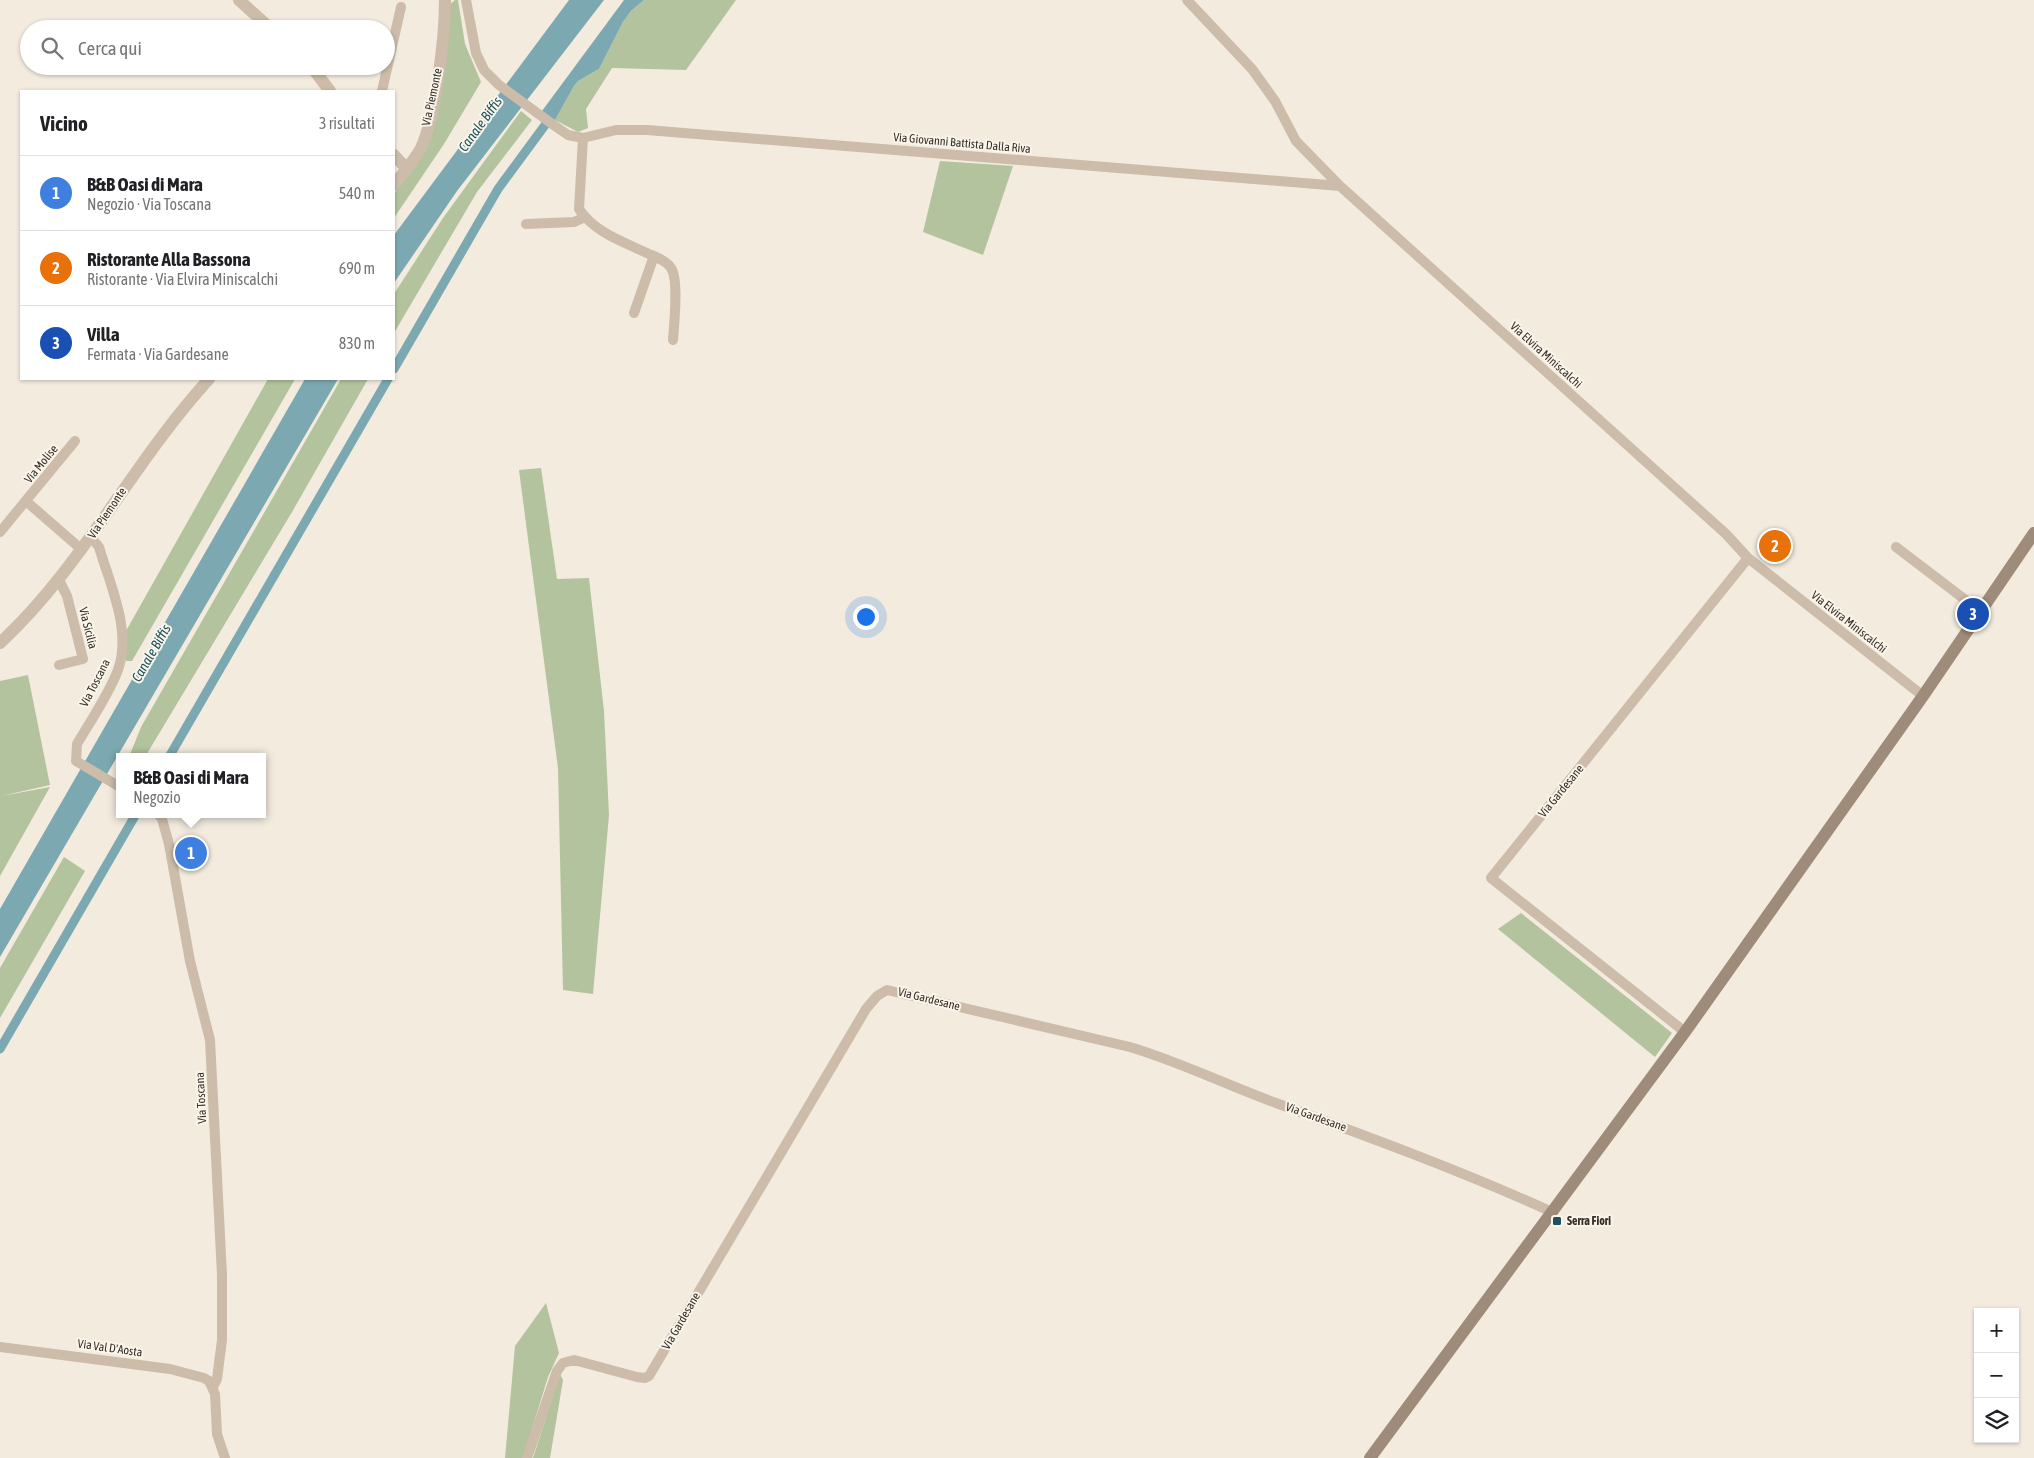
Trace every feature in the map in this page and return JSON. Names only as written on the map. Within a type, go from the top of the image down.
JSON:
[{"type":"main road","points":[[1370,1458],[1685,1032],[1923,696],[2034,533]]},
{"type":"street","points":[[239,0],[261,20]]},
{"type":"street","name":"Via Piemonte","points":[[395,184],[420,148],[429,120],[438,80],[444,0]]},
{"type":"street","points":[[466,0],[480,62],[499,85],[568,135],[583,138],[579,209],[585,218],[610,236],[654,256],[672,268],[674,279],[673,340]]},
{"type":"street","name":"Via Elvira Miniscalchi","points":[[1187,0],[1252,69],[1275,101],[1296,141],[1340,186],[1726,534],[1748,558],[1923,696]]},
{"type":"street","points":[[395,34],[401,7]]},
{"type":"street","points":[[318,75],[329,90]]},
{"type":"street","points":[[382,90],[386,75]]},
{"type":"street","name":"Via Giovanni Battista Dalla Riva","points":[[583,138],[616,130],[648,130],[1340,186]]},
{"type":"street","points":[[395,156],[406,168]]},
{"type":"street","points":[[526,224],[574,222],[585,218]]},
{"type":"street","points":[[634,314],[654,256]]},
{"type":"street","name":"Via Piemonte","points":[[0,644],[59,580],[91,537],[155,443],[209,380]]},
{"type":"street","name":"Via Molise","points":[[0,532],[27,502],[75,441]]},
{"type":"street","name":"Via Molise","points":[[27,502],[82,549]]},
{"type":"street","name":"Via Toscana","points":[[91,537],[99,546],[122,624],[122,654],[118,671],[77,744],[76,762],[116,785]]},
{"type":"street","points":[[1896,547],[1980,611]]},
{"type":"street","name":"Via Gardesane","points":[[1685,1032],[1491,878],[1748,558]]},
{"type":"street","name":"Via Sicilia","points":[[59,580],[67,596],[83,659],[59,665]]},
{"type":"street","name":"Via Toscana","points":[[161,818],[169,844],[190,961],[210,1040],[222,1275],[222,1340],[213,1387]]},
{"type":"street","name":"Via Gardesane","points":[[527,1458],[557,1371],[564,1363],[574,1360],[637,1377],[645,1378],[649,1376],[866,1008],[877,996],[887,990],[1130,1047],[1160,1056],[1433,1162],[1552,1212]]},
{"type":"street","name":"Via Val D'Aosta","points":[[0,1347],[183,1371],[204,1378],[213,1387]]},
{"type":"street","points":[[213,1387],[216,1401],[217,1434],[224,1458]]},
{"type":"green space","points":[[455,0],[458,0],[465,44],[481,82],[444,144],[395,217],[395,192],[424,149],[448,6]]},
{"type":"green space","points":[[644,0],[736,0],[686,70],[612,68],[586,109],[588,128],[578,132],[555,120],[574,86],[578,81],[599,69],[623,22],[631,11]]},
{"type":"green space","points":[[521,111],[532,120],[477,192],[395,331],[395,292],[443,218]]},
{"type":"green space","points":[[940,161],[1013,166],[983,255],[923,232]]},
{"type":"green space","points":[[267,380],[294,380],[132,661],[126,661],[126,631]]},
{"type":"green space","points":[[340,380],[367,380],[292,512],[147,753],[131,753],[141,727]]},
{"type":"green space","points":[[541,468],[557,579],[589,578],[604,711],[609,815],[593,994],[563,990],[558,768],[519,470]]},
{"type":"green space","points":[[28,675],[50,785],[1,796],[50,787],[0,876],[0,681]]},
{"type":"green space","points":[[64,857],[85,871],[0,1018],[0,968]]},
{"type":"green space","points":[[1521,913],[1672,1033],[1655,1057],[1498,929]]},
{"type":"green space","points":[[546,1303],[559,1353],[548,1377],[523,1458],[505,1458],[515,1346]]},
{"type":"green space","points":[[560,1374],[563,1380],[550,1458],[533,1458]]},
{"type":"water","name":"Canale Biffis","points":[[569,0],[604,0],[457,191],[395,282],[395,234]]},
{"type":"water","points":[[624,0],[644,0],[631,11],[623,22],[599,69],[578,81],[574,86],[555,120],[542,111]]},
{"type":"water","name":"Canale Biffis","points":[[304,380],[337,380],[119,753],[116,753],[116,759],[0,957],[0,909]]},
{"type":"waterway","points":[[395,367],[498,189],[551,117]]},
{"type":"waterway","points":[[171,753],[387,380]]},
{"type":"waterway","points":[[0,1049],[134,818]]},
{"type":"place","name":"Ristorante Alla Bassona","points":[[1775,546]]},
{"type":"place","name":"Villa","points":[[1973,614]]},
{"type":"place","name":"B&B Oasi di Mara","points":[[191,853]]},
{"type":"place","name":"Serra Fiori","points":[[1557,1221]]}]
